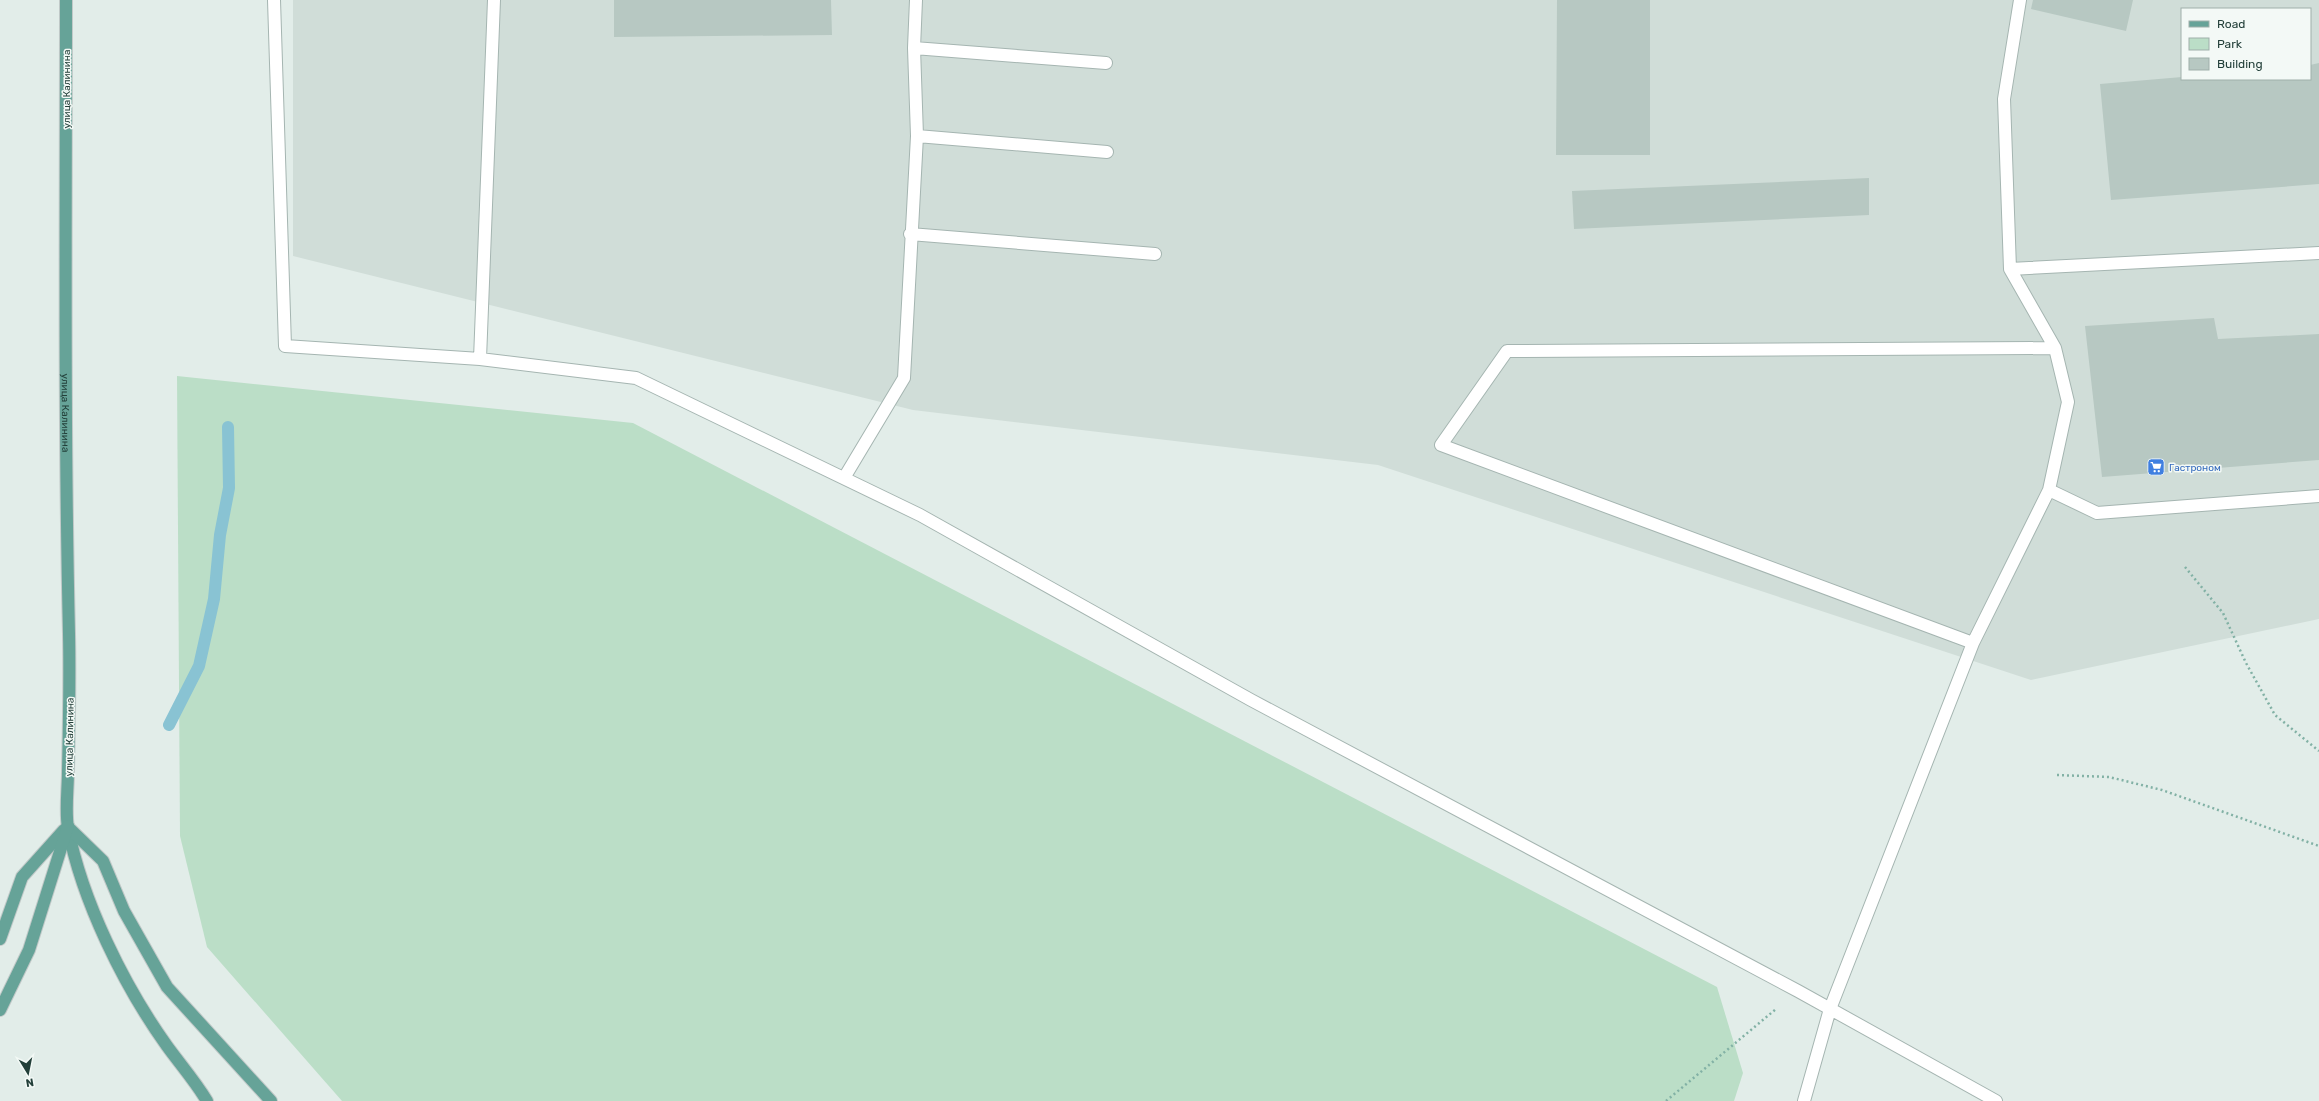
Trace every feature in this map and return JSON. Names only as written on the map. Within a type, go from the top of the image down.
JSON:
[{"type":"main road","name":"улица Калинина","points":[[66,0],[66,513],[70,662],[68,826]]},
{"type":"main road","points":[[0,939],[22,877],[68,826]]},
{"type":"main road","points":[[0,1010],[29,950],[68,826]]},
{"type":"main road","points":[[68,826],[80,872],[96,917],[116,960],[138,1001],[207,1101]]},
{"type":"main road","points":[[68,826],[103,861],[124,911],[167,987],[271,1101]]},
{"type":"lane","points":[[274,0],[285,346],[480,359],[636,378],[920,515],[1251,700],[1798,991],[1996,1101]]},
{"type":"lane","points":[[480,359],[494,0]]},
{"type":"lane","points":[[844,478],[904,378],[910,234],[917,136],[914,48],[916,0]]},
{"type":"lane","points":[[1804,1101],[1830,1009],[1973,643],[2049,490],[2068,402],[2055,348],[2010,269],[2004,99],[2020,0]]},
{"type":"lane","points":[[914,48],[1106,63]]},
{"type":"lane","points":[[917,136],[1107,152]]},
{"type":"lane","points":[[910,234],[1154,254]]},
{"type":"lane","points":[[2010,269],[2319,253]]},
{"type":"lane","points":[[1973,643],[1440,445],[1506,352],[2055,348]]},
{"type":"lane","points":[[2049,490],[2097,513],[2319,496]]},
{"type":"path","points":[[2185,567],[2223,613],[2246,663],[2275,715],[2319,751]]},
{"type":"path","points":[[2057,775],[2109,777],[2162,790],[2319,846]]},
{"type":"path","points":[[1666,1101],[1798,991]]},
{"type":"shaded area","points":[[293,0],[2319,0],[2319,619],[2031,680],[1378,465],[913,410],[293,256]]},
{"type":"green space","points":[[177,376],[633,423],[1717,987],[1743,1073],[1734,1101],[342,1101],[207,947],[180,836]]},
{"type":"building","points":[[614,0],[831,0],[832,35],[614,37]]},
{"type":"building","points":[[1557,0],[1650,0],[1650,155],[1556,155]]},
{"type":"building","points":[[2033,0],[2133,0],[2126,31],[2031,9]]},
{"type":"building","points":[[2319,63],[2319,184],[2111,200],[2100,84],[2181,77],[2181,80],[2311,80],[2311,65]]},
{"type":"building","points":[[1869,178],[1869,215],[1574,229],[1572,191]]},
{"type":"building","points":[[2214,318],[2218,339],[2319,334],[2319,460],[2102,477],[2085,326]]},
{"type":"waterway","points":[[169,725],[199,666],[214,599],[220,535],[229,488],[228,427]]},
{"type":"place","name":"Гастроном","points":[[2156,467]]}]
